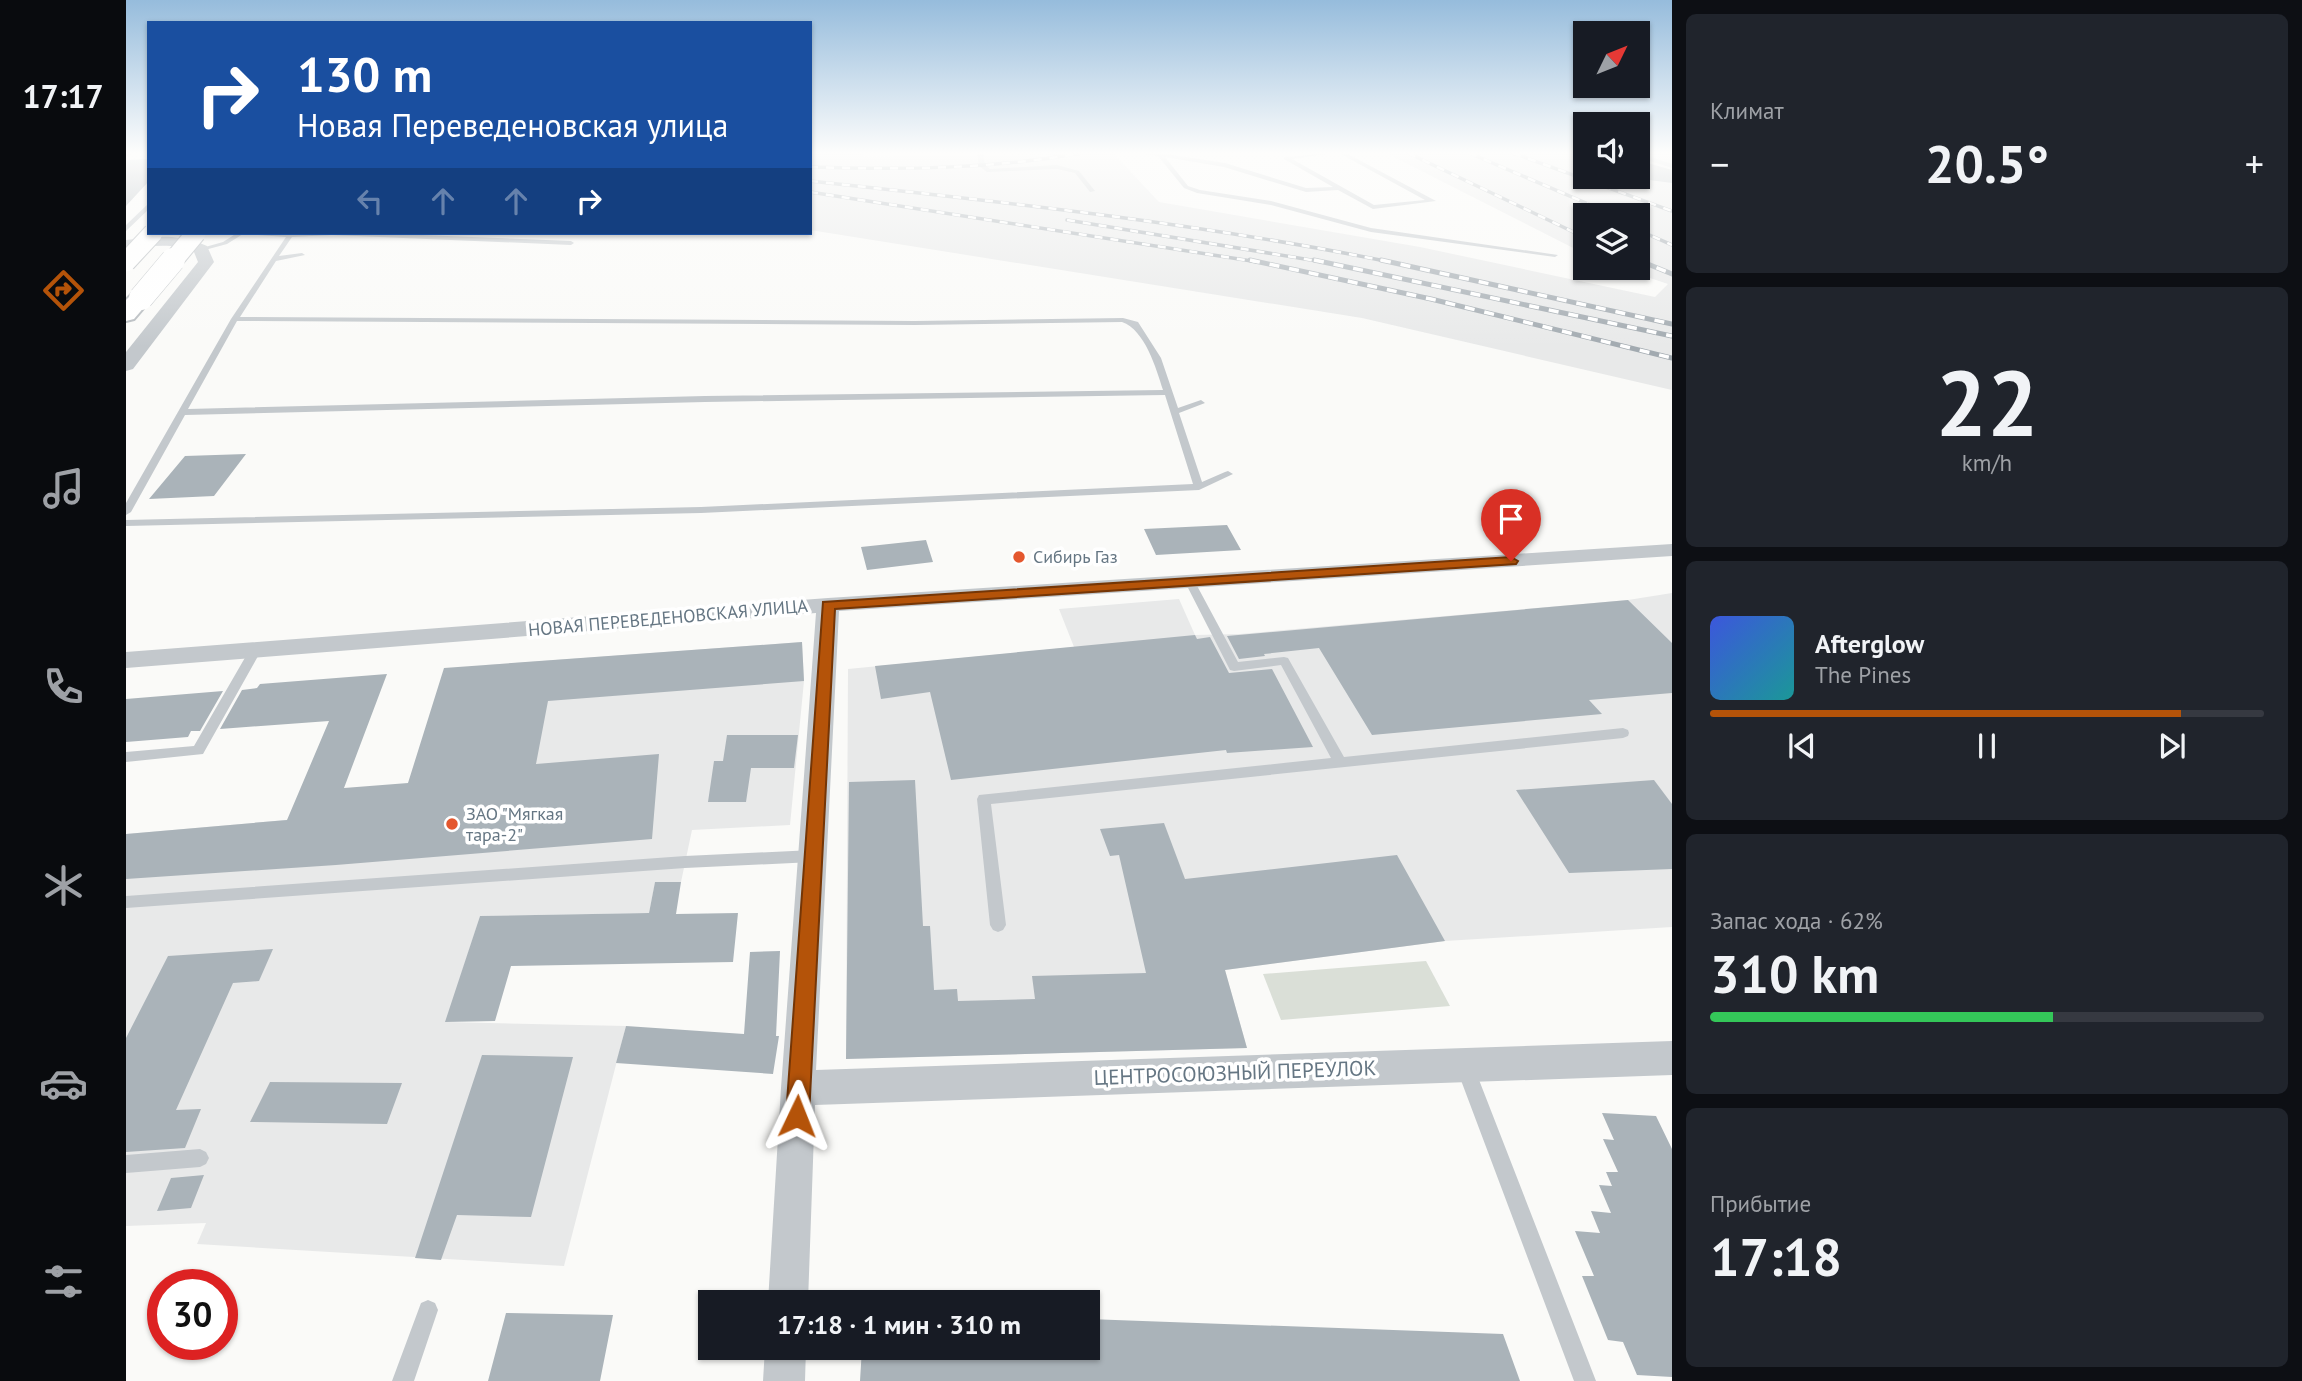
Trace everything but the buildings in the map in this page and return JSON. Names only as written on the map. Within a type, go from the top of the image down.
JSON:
[{"type":"main road","points":[[126,262],[157,237]]},
{"type":"main road","points":[[134,306],[199,241]]},
{"type":"street","points":[[126,236],[157,237],[185,243],[199,241],[206,257],[204,268],[126,365]]},
{"type":"street","points":[[126,245],[157,237]]},
{"type":"street","name":"НОВАЯ ПЕРЕВЕДЕНОВСКАЯ УЛИЦА","points":[[126,660],[828,605],[1672,550]]},
{"type":"street","points":[[789,1290],[798,1088],[828,605]]},
{"type":"street","name":"ЦЕНТРОСОЮЗНЫЙ ПЕРЕУЛОК","points":[[798,1088],[1672,1058]]},
{"type":"street","points":[[784,1381],[785,1360]]},
{"type":"lane","points":[[1326,217],[1371,230],[1555,255]]},
{"type":"lane","points":[[199,241],[225,243],[239,235]]},
{"type":"lane","points":[[126,512],[235,319],[290,235]]},
{"type":"lane","points":[[380,235],[571,243]]},
{"type":"lane","points":[[275,259],[302,255]]},
{"type":"lane","points":[[235,319],[915,323],[1123,320],[1135,324],[1157,358],[1199,487]]},
{"type":"lane","points":[[182,412],[718,399],[1168,392]]},
{"type":"lane","points":[[1175,412],[1201,403]]},
{"type":"lane","points":[[126,523],[701,510],[1199,487],[1228,474]]},
{"type":"lane","points":[[1190,582],[1234,667],[1284,661],[1340,762]]},
{"type":"lane","points":[[126,757],[198,751],[256,649]]},
{"type":"lane","points":[[998,925],[984,799],[1623,733]]},
{"type":"lane","points":[[126,902],[685,862],[813,856]]},
{"type":"lane","points":[[1464,1066],[1585,1381]]},
{"type":"lane","points":[[126,1164],[200,1158]]},
{"type":"lane","points":[[403,1381],[428,1310]]},
{"type":"shaded area","points":[[812,217],[1249,217],[1420,247],[1655,297],[1668,284],[1650,278],[1650,217],[1672,217],[1672,390],[1362,318],[812,230]]},
{"type":"shaded area","points":[[1513,217],[1573,217],[1573,248]]},
{"type":"shaded area","points":[[1672,593],[1672,927],[1445,941],[1225,970],[1247,1048],[846,1059],[848,669],[1074,647],[1059,609],[1179,599],[1195,635],[1240,634],[1628,600]]},
{"type":"shaded area","points":[[802,642],[804,681],[790,825],[692,830],[681,882],[655,883],[649,913],[480,916],[446,1022],[626,1026],[564,1266],[197,1244],[206,1223],[126,1226],[126,834],[446,806],[486,665]]},
{"type":"shaded area","points":[[1426,961],[1450,1006],[1281,1020],[1263,974]]},
{"type":"railway","points":[[973,217],[1258,262]]},
{"type":"railway","points":[[1115,217],[1246,236],[1390,262]]},
{"type":"railway","points":[[1543,217],[1573,232]]},
{"type":"railway","points":[[1067,220],[1323,262]]},
{"type":"railway","points":[[1650,235],[1672,245]]},
{"type":"railway","points":[[1250,260],[1431,299],[1672,358]]},
{"type":"railway","points":[[1314,260],[1672,336]]},
{"type":"railway","points":[[1381,260],[1672,324]]},
{"type":"railway","points":[[1650,265],[1672,274]]},
{"type":"place","name":"Сибирь Газ","points":[[1019,557]]},
{"type":"place","name":"ЗАО \"Мягкая тара-2\"","points":[[452,824]]},
{"type":"route","points":[[797,1116],[828,605],[1511,561]]}]
